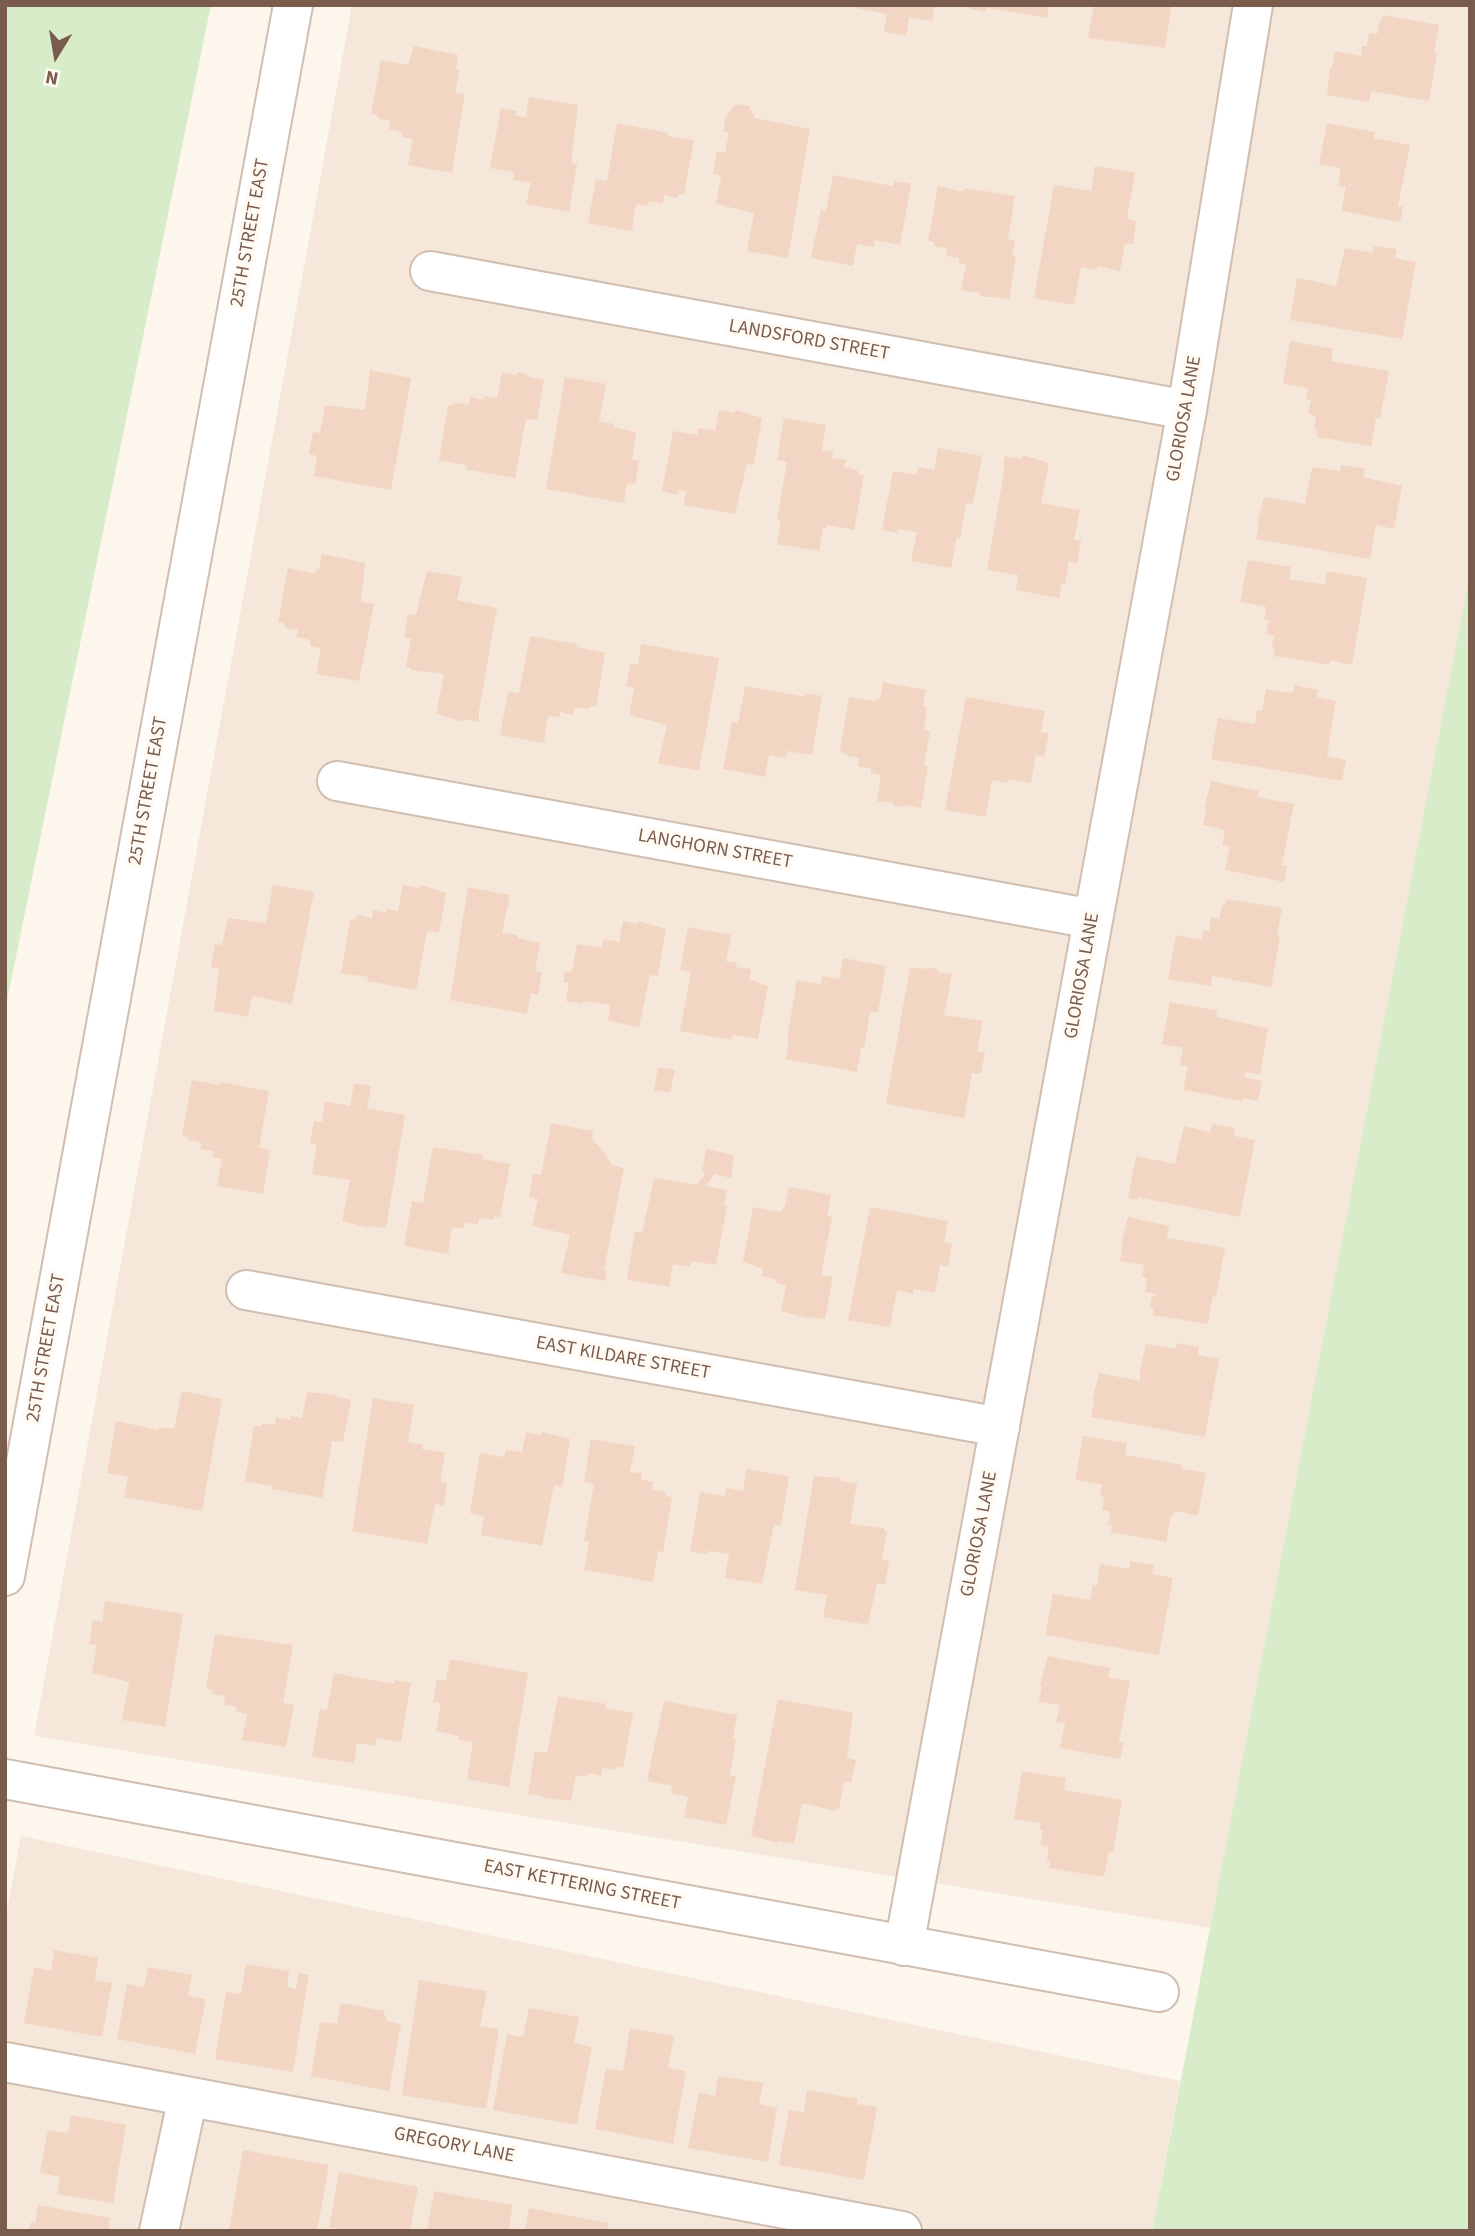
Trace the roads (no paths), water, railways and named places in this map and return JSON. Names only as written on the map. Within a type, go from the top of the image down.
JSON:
[{"type":"street","name":"25TH STREET EAST","points":[[5,1576],[293,5]]},
{"type":"street","name":"GLORIOSA LANE","points":[[904,1946],[1187,410],[1253,5]]},
{"type":"street","name":"LANDSFORD STREET","points":[[430,271],[1187,410]]},
{"type":"street","name":"LANGHORN STREET","points":[[337,781],[1093,919]]},
{"type":"street","name":"EAST KILDARE STREET","points":[[246,1290],[1000,1427]]},
{"type":"street","name":"EAST KETTERING STREET","points":[[5,1779],[1159,1992]]},
{"type":"street","name":"GREGORY LANE","points":[[5,2062],[902,2231]]},
{"type":"street","points":[[159,2231],[188,2096]]}]
